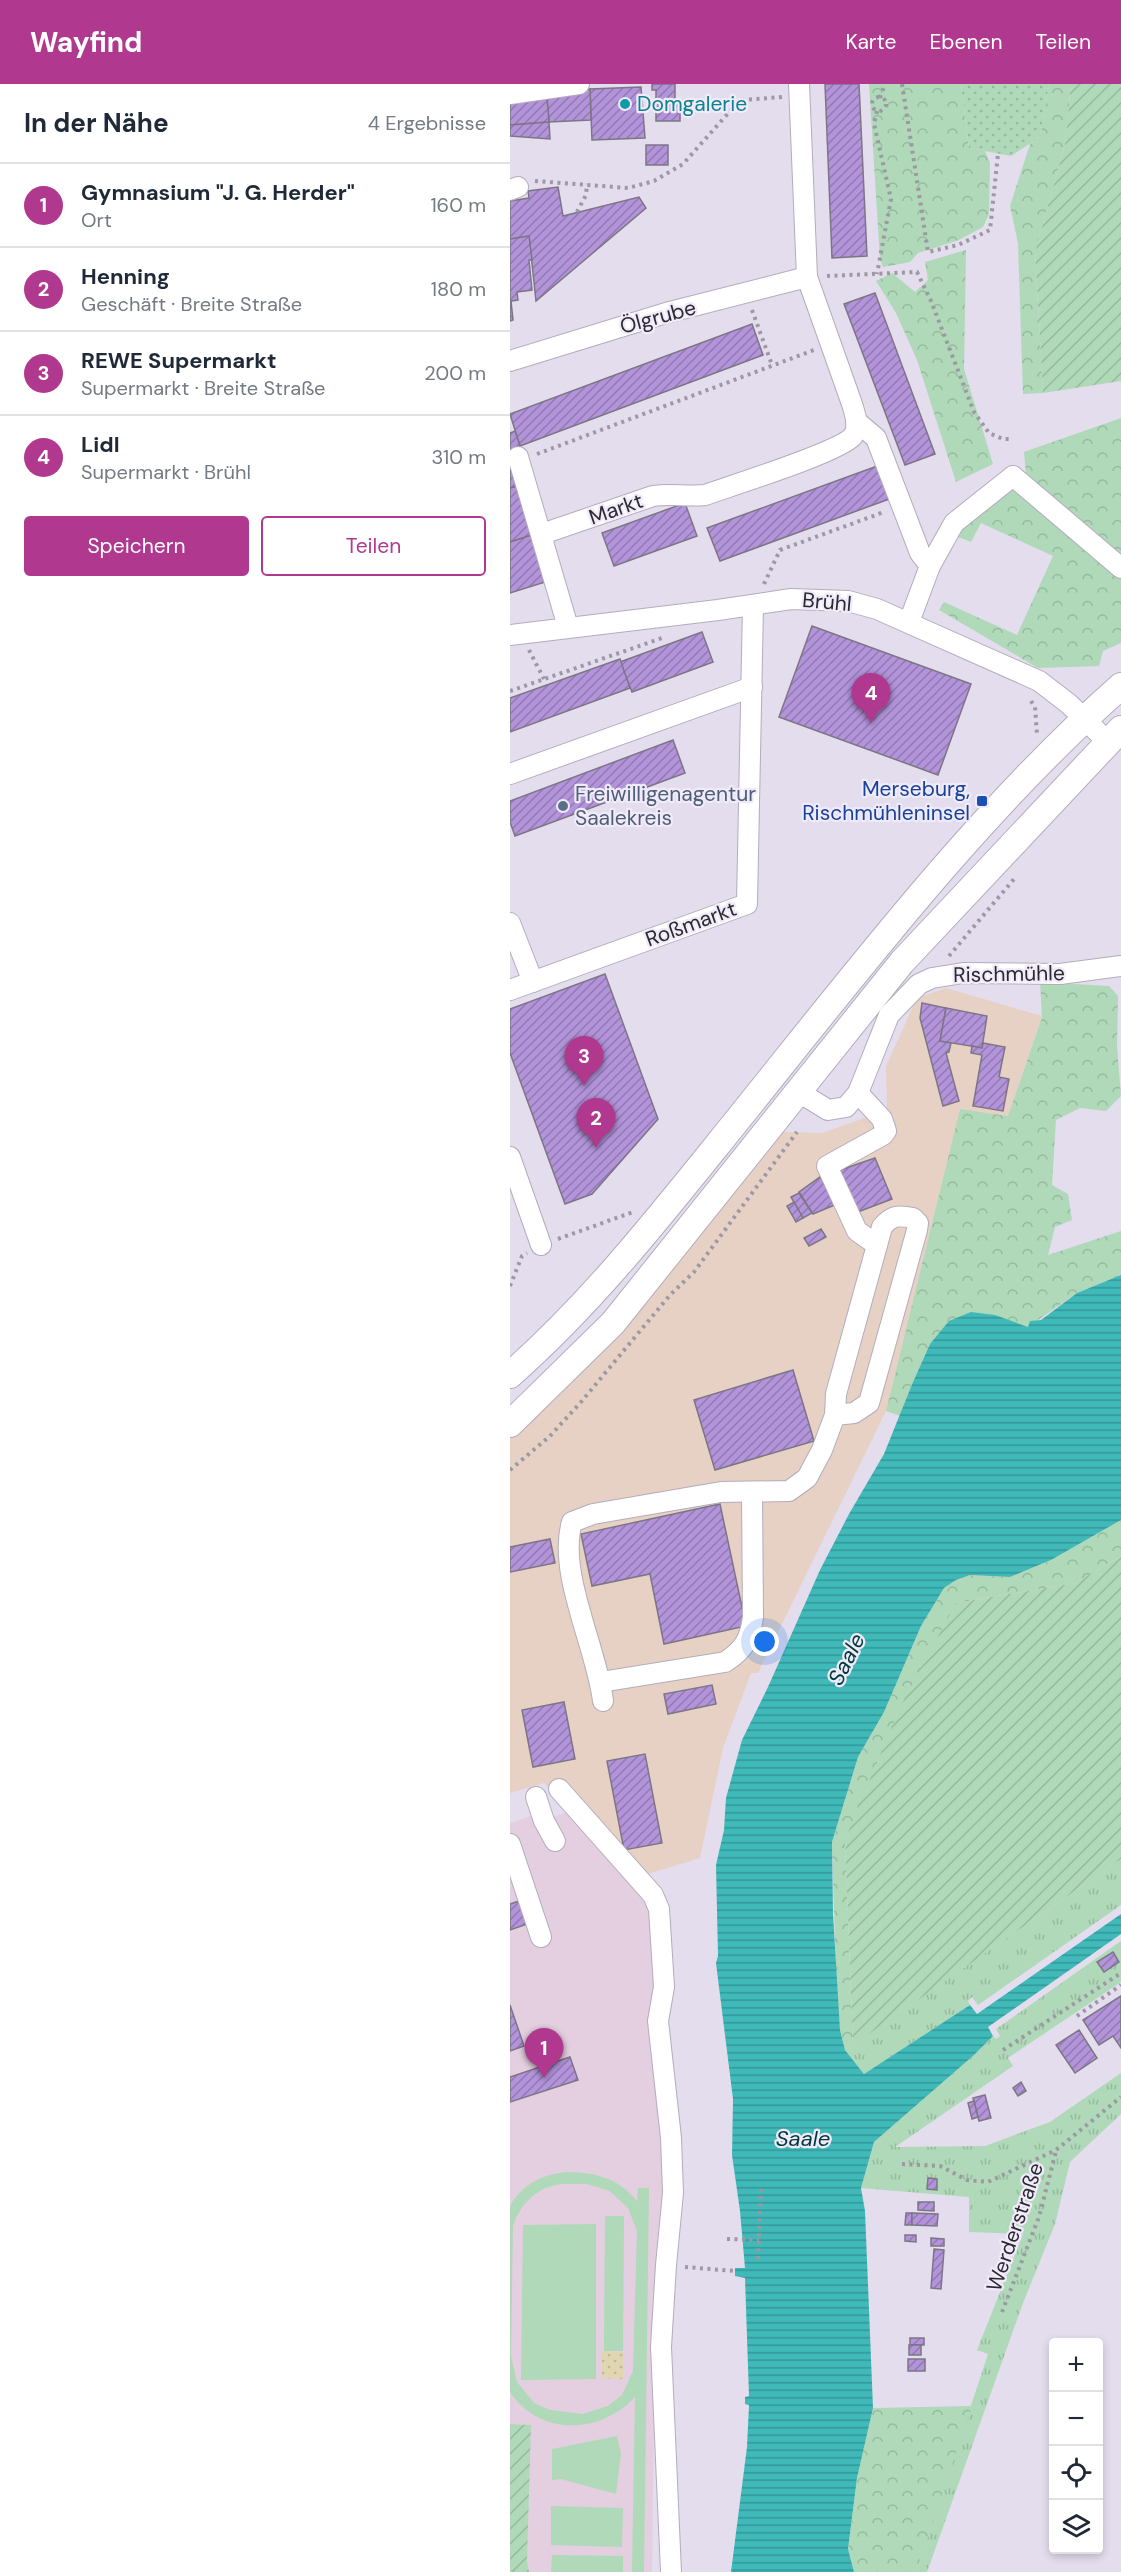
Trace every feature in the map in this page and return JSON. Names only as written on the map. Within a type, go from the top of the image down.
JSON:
[{"type":"main road","points":[[510,1375],[596,1293],[926,890],[1020,784],[1085,718],[1121,686]]},
{"type":"main road","points":[[510,1424],[613,1323],[807,1098],[902,962],[1114,736]]},
{"type":"street","points":[[510,94],[532,88],[579,84]]},
{"type":"street","points":[[799,90],[807,277],[856,421],[876,438],[920,553],[930,566]]},
{"type":"street","name":"Ölgrube","points":[[510,360],[666,313],[807,277]]},
{"type":"street","name":"Markt","points":[[542,534],[653,496],[705,495],[848,440],[855,431],[856,421]]},
{"type":"street","points":[[519,459],[568,627]]},
{"type":"street","points":[[909,622],[930,566],[954,522],[1013,476],[1121,568]]},
{"type":"street","name":"Brühl","points":[[515,634],[791,599],[848,601],[877,609],[909,622],[1039,681],[1085,718],[1114,736]]},
{"type":"street","name":"Roßmarkt","points":[[510,990],[747,904],[752,687],[759,604]]},
{"type":"street","points":[[510,774],[752,687]]},
{"type":"street","points":[[510,923],[533,982]]},
{"type":"street","name":"Rischmühle","points":[[858,1093],[889,1015],[919,984],[932,978],[963,973],[1060,974],[1121,966]]},
{"type":"street","points":[[807,1098],[828,1110],[837,1110],[846,1107],[858,1093],[882,1119],[886,1131],[883,1135],[827,1166],[857,1231],[877,1245]]},
{"type":"street","points":[[510,1157],[516,1188],[541,1245]]},
{"type":"street","points":[[603,1701],[601,1682],[579,1611],[567,1539],[572,1522],[593,1514],[721,1492],[789,1491],[807,1478],[822,1450],[835,1415],[836,1394],[882,1227],[889,1218],[899,1215],[913,1218],[918,1223],[869,1404],[854,1413],[835,1415]]},
{"type":"street","points":[[601,1682],[725,1662],[740,1652],[750,1636],[753,1617],[752,1493]]},
{"type":"street","points":[[559,1789],[652,1895],[659,1909],[664,1987],[658,2021],[673,2193],[666,2265],[662,2347],[671,2572]]},
{"type":"street","points":[[536,1797],[544,1821],[555,1841]]},
{"type":"street","points":[[510,1844],[541,1937]]},
{"type":"path","points":[[877,111],[872,106],[873,102],[880,98],[885,84]]},
{"type":"path","points":[[902,84],[928,252],[958,245],[990,230],[998,154]]},
{"type":"path","points":[[514,189],[538,180],[628,188],[641,186],[683,164],[732,109],[744,100],[799,90]]},
{"type":"path","points":[[877,111],[885,106],[884,100],[880,98]]},
{"type":"path","points":[[877,111],[874,124],[891,199],[877,274]]},
{"type":"path","points":[[577,212],[586,195],[587,184]]},
{"type":"path","points":[[807,277],[917,272],[931,301],[974,412],[989,433],[1003,439],[1011,439]]},
{"type":"path","points":[[746,294],[772,365]]},
{"type":"path","points":[[519,459],[831,343]]},
{"type":"path","points":[[759,604],[763,586],[780,550],[902,506]]},
{"type":"path","points":[[515,634],[544,679]]},
{"type":"path","points":[[510,691],[672,635]]},
{"type":"path","points":[[1025,692],[1035,707],[1037,735],[1030,743]]},
{"type":"path","points":[[510,1470],[549,1436],[581,1402],[670,1295],[694,1272],[807,1098]]},
{"type":"path","points":[[510,1286],[522,1256],[541,1245],[636,1211]]},
{"type":"path","points":[[1003,2050],[1121,1973]]},
{"type":"path","points":[[1077,2016],[1121,1985]]},
{"type":"path","name":"Werderstraße","points":[[902,2164],[940,2166],[967,2180],[988,2182],[1056,2150],[1121,2097]]},
{"type":"path","name":"Werderstraße","points":[[1002,2312],[1039,2217],[1056,2150]]},
{"type":"path","points":[[758,2259],[760,2189]]},
{"type":"path","points":[[727,2239],[759,2240]]},
{"type":"path","points":[[666,2265],[735,2271]]},
{"type":"shaded area","points":[[946,988],[1042,1016],[1008,1116],[960,1109],[886,1411],[758,1673],[751,1673],[723,1748],[700,1858],[632,1879],[544,1783],[510,1793],[510,1434],[657,1288],[783,1132],[822,1133],[887,1110],[886,1066],[917,998]]},
{"type":"shaded area","points":[[570,1811],[632,1879],[653,1914],[666,2164],[656,2251],[652,2572],[529,2572],[527,2560],[530,2425],[510,2424],[510,1823],[534,1815],[537,1823]]},
{"type":"green space","points":[[869,84],[961,84],[969,148],[985,151],[990,163],[989,214],[983,227],[959,240],[918,253],[910,262],[883,267],[880,259]]},
{"type":"green space","points":[[961,84],[1049,84],[1040,137],[1011,156],[969,148]]},
{"type":"green space","points":[[1049,84],[1071,84],[1065,144],[1035,252],[1043,393],[1023,394],[1018,243],[1010,206],[1030,144],[1040,137]]},
{"type":"green space","points":[[1071,84],[1121,84],[1121,381],[1043,393],[1035,252],[1065,144]]},
{"type":"green space","points":[[966,250],[964,369],[993,464],[956,482],[917,360],[896,313],[876,281],[892,273],[915,292],[928,280],[925,262]]},
{"type":"green space","points":[[1121,418],[1121,560],[1026,475],[1024,452]]},
{"type":"green space","points":[[1012,488],[1121,574],[1121,643],[1103,651],[1099,666],[1038,668],[939,610],[944,602],[1017,635],[1053,556],[981,523],[971,542],[956,536],[962,525]]},
{"type":"green space","points":[[1040,982],[1109,986],[1118,996],[1117,1046],[1121,1096],[1106,1111],[1080,1108],[1056,1120],[1052,1185],[1068,1194],[1072,1220],[1055,1227],[1048,1255],[1121,1231],[1121,1275],[1077,1293],[1028,1327],[1021,1325],[930,1344],[900,1416],[886,1411],[960,1109],[1008,1116],[1042,1017]]},
{"type":"green space","points":[[1121,1520],[1121,1556],[1075,1583],[956,1603],[845,1840],[853,2045],[845,2050],[840,2030],[836,1979],[832,1842],[858,1757],[884,1712],[921,1626],[944,1588],[956,1580],[970,1575],[1010,1577],[1051,1560]]},
{"type":"green space","points":[[1121,1556],[1121,1859],[853,2045],[845,1840],[899,1709],[956,1603],[1075,1583]]},
{"type":"green space","points":[[1121,1859],[1121,1905],[978,2005],[972,1997],[968,2001],[970,2005],[864,2074],[845,2050]]},
{"type":"green space","points":[[1121,1941],[1121,1982],[1008,2058],[1013,2066],[895,2147],[985,2146],[1050,2122],[1121,2073],[1121,2114],[1070,2162],[1055,2224],[1023,2303],[927,2572],[916,2572],[988,2354],[977,2350],[1023,2234],[969,2232],[969,2197],[861,2188],[874,2142],[993,2036],[996,2039],[1000,2036],[996,2029]]},
{"type":"green space","points":[[557,2173],[577,2173],[605,2178],[622,2186],[637,2201],[638,2188],[649,2188],[644,2572],[632,2572],[635,2397],[621,2409],[605,2418],[588,2424],[571,2425],[554,2423],[537,2417],[523,2407],[510,2392],[510,2206],[527,2186]],"holes":[[[560,2184],[587,2184],[610,2191],[628,2208],[637,2231],[633,2371],[622,2395],[608,2406],[583,2414],[550,2410],[534,2403],[517,2382],[511,2356],[513,2226],[520,2210],[530,2198],[544,2189]]]},
{"type":"green space","points":[[605,2216],[624,2216],[623,2351],[604,2351]]},
{"type":"green space","points":[[596,2224],[596,2379],[521,2380],[523,2225]]},
{"type":"green space","points":[[972,2406],[916,2572],[854,2572],[848,2549],[857,2478],[873,2408]]},
{"type":"green space","points":[[510,2424],[531,2425],[527,2560],[529,2572],[510,2572]]},
{"type":"green space","points":[[617,2436],[621,2454],[616,2494],[561,2479],[552,2480],[552,2449]]},
{"type":"green space","points":[[551,2506],[623,2508],[622,2547],[551,2545]]},
{"type":"green space","points":[[552,2555],[623,2556],[623,2572],[551,2572]]},
{"type":"sand","points":[[602,2351],[624,2352],[623,2379],[602,2378]]},
{"type":"water","name":"Saale","points":[[1121,1275],[1121,1520],[1051,1560],[1010,1577],[970,1575],[944,1588],[921,1626],[884,1712],[858,1757],[832,1842],[833,1914],[840,2030],[845,2050],[864,2074],[970,2005],[977,2014],[1121,1914],[1121,1934],[988,2027],[993,2036],[874,2142],[861,2188],[865,2211],[873,2408],[857,2478],[848,2549],[854,2572],[731,2572],[747,2447],[749,2405],[745,2404],[745,2397],[749,2396],[745,2278],[735,2276],[735,2268],[745,2268],[732,2155],[733,2099],[716,1963],[718,1956],[716,1865],[724,1830],[726,1798],[742,1740],[820,1570],[884,1454],[930,1344],[949,1321],[971,1312],[995,1315],[1028,1327],[1030,1321],[1041,1320],[1077,1293]]},
{"type":"building","points":[[652,84],[675,84],[675,102],[680,102],[680,121],[656,121],[656,90],[652,90]]},
{"type":"building","points":[[825,84],[859,84],[867,256],[832,258]]},
{"type":"building","points":[[641,87],[645,138],[592,140],[590,89]]},
{"type":"building","points":[[590,89],[591,120],[549,122],[547,98]]},
{"type":"building","points":[[547,98],[549,122],[510,125],[510,101]]},
{"type":"building","points":[[549,122],[550,139],[510,136],[510,125]]},
{"type":"building","points":[[646,145],[668,145],[668,165],[646,165]]},
{"type":"building","points":[[558,187],[563,216],[639,197],[646,208],[536,301],[529,236],[510,239],[510,201],[529,198],[528,191]]},
{"type":"building","points":[[529,236],[532,290],[517,292],[518,300],[511,301],[513,320],[510,321],[510,239]]},
{"type":"building","points":[[875,293],[935,454],[905,465],[844,304]]},
{"type":"building","points":[[752,324],[763,355],[520,446],[510,414]]},
{"type":"building","points":[[515,431],[520,446],[510,452],[510,433]]},
{"type":"building","points":[[510,457],[518,486],[510,488]]},
{"type":"building","points":[[880,465],[892,498],[720,561],[707,528]]},
{"type":"building","points":[[518,486],[532,535],[510,542],[510,488]]},
{"type":"building","points":[[685,503],[697,536],[614,566],[602,533]]},
{"type":"building","points":[[532,535],[545,582],[510,593],[510,542]]},
{"type":"building","points":[[812,626],[971,684],[938,775],[779,717]]},
{"type":"building","points":[[702,632],[713,662],[632,692],[620,662]]},
{"type":"building","points":[[620,659],[630,688],[510,732],[510,698]]},
{"type":"building","points":[[673,740],[685,773],[515,836],[510,822],[510,801]]},
{"type":"building","points":[[605,974],[658,1119],[592,1194],[565,1204],[510,1053],[510,1009]]},
{"type":"building","points":[[922,1003],[946,1008],[940,1041],[951,1043],[949,1052],[946,1053],[959,1101],[943,1106],[920,1018]]},
{"type":"building","points":[[946,1008],[987,1016],[982,1048],[940,1041]]},
{"type":"building","points":[[983,1043],[1005,1047],[999,1077],[1009,1079],[1003,1111],[973,1106],[982,1055],[971,1053],[972,1046],[982,1048]]},
{"type":"building","points":[[875,1158],[892,1199],[855,1213],[849,1199],[813,1214],[799,1192],[820,1177]]},
{"type":"building","points":[[799,1193],[812,1213],[803,1218],[791,1197]]},
{"type":"building","points":[[794,1202],[803,1218],[796,1222],[787,1206]]},
{"type":"building","points":[[821,1229],[826,1237],[809,1246],[804,1238]]},
{"type":"building","points":[[793,1370],[814,1441],[715,1470],[694,1400]]},
{"type":"building","points":[[720,1504],[746,1626],[664,1644],[650,1574],[592,1586],[581,1534]]},
{"type":"building","points":[[550,1539],[555,1563],[510,1572],[510,1547]]},
{"type":"building","points":[[712,1685],[716,1704],[668,1714],[664,1694]]},
{"type":"building","points":[[564,1702],[575,1759],[533,1767],[522,1710]]},
{"type":"building","points":[[645,1754],[662,1843],[624,1850],[607,1761]]},
{"type":"building","points":[[519,1901],[527,1924],[510,1930],[510,1904]]},
{"type":"building","points":[[1113,1952],[1119,1962],[1104,1972],[1097,1962]]},
{"type":"building","points":[[1121,1996],[1121,2048],[1113,2036],[1099,2045],[1083,2020]]},
{"type":"building","points":[[510,2005],[524,2046],[510,2051]]},
{"type":"building","points":[[1079,2030],[1097,2058],[1075,2073],[1056,2045]]},
{"type":"building","points":[[570,2057],[578,2080],[510,2102],[510,2077]]},
{"type":"building","points":[[1021,2082],[1026,2091],[1018,2096],[1013,2088]]},
{"type":"building","points":[[985,2095],[991,2118],[979,2121],[973,2098]]},
{"type":"building","points":[[974,2101],[978,2117],[972,2119],[968,2103]]},
{"type":"building","points":[[928,2178],[937,2179],[937,2190],[927,2189]]},
{"type":"building","points":[[918,2202],[934,2202],[934,2211],[918,2210]]},
{"type":"building","points":[[906,2213],[912,2213],[912,2225],[905,2225]]},
{"type":"building","points":[[912,2213],[938,2214],[937,2226],[912,2225]]},
{"type":"building","points":[[905,2235],[916,2235],[916,2242],[905,2241]]},
{"type":"building","points":[[931,2238],[944,2239],[944,2246],[931,2246]]},
{"type":"building","points":[[934,2249],[944,2250],[941,2289],[931,2288]]},
{"type":"building","points":[[910,2338],[924,2338],[924,2345],[910,2345]]},
{"type":"building","points":[[909,2345],[921,2345],[921,2355],[909,2355]]},
{"type":"building","points":[[908,2359],[925,2359],[925,2371],[908,2371]]},
{"type":"place","name":"Domgalerie","points":[[625,104]]},
{"type":"place","name":"Lidl","points":[[871,723]]},
{"type":"place","name":"Merseburg, Rischmühleninsel","points":[[982,801]]},
{"type":"place","name":"Freiwilligenagentur Saalekreis","points":[[563,806]]},
{"type":"place","name":"REWE Supermarkt","points":[[584,1086]]},
{"type":"place","name":"Henning","points":[[596,1148]]},
{"type":"place","name":"Gymnasium \"J. G. Herder\"","points":[[544,2078]]}]
